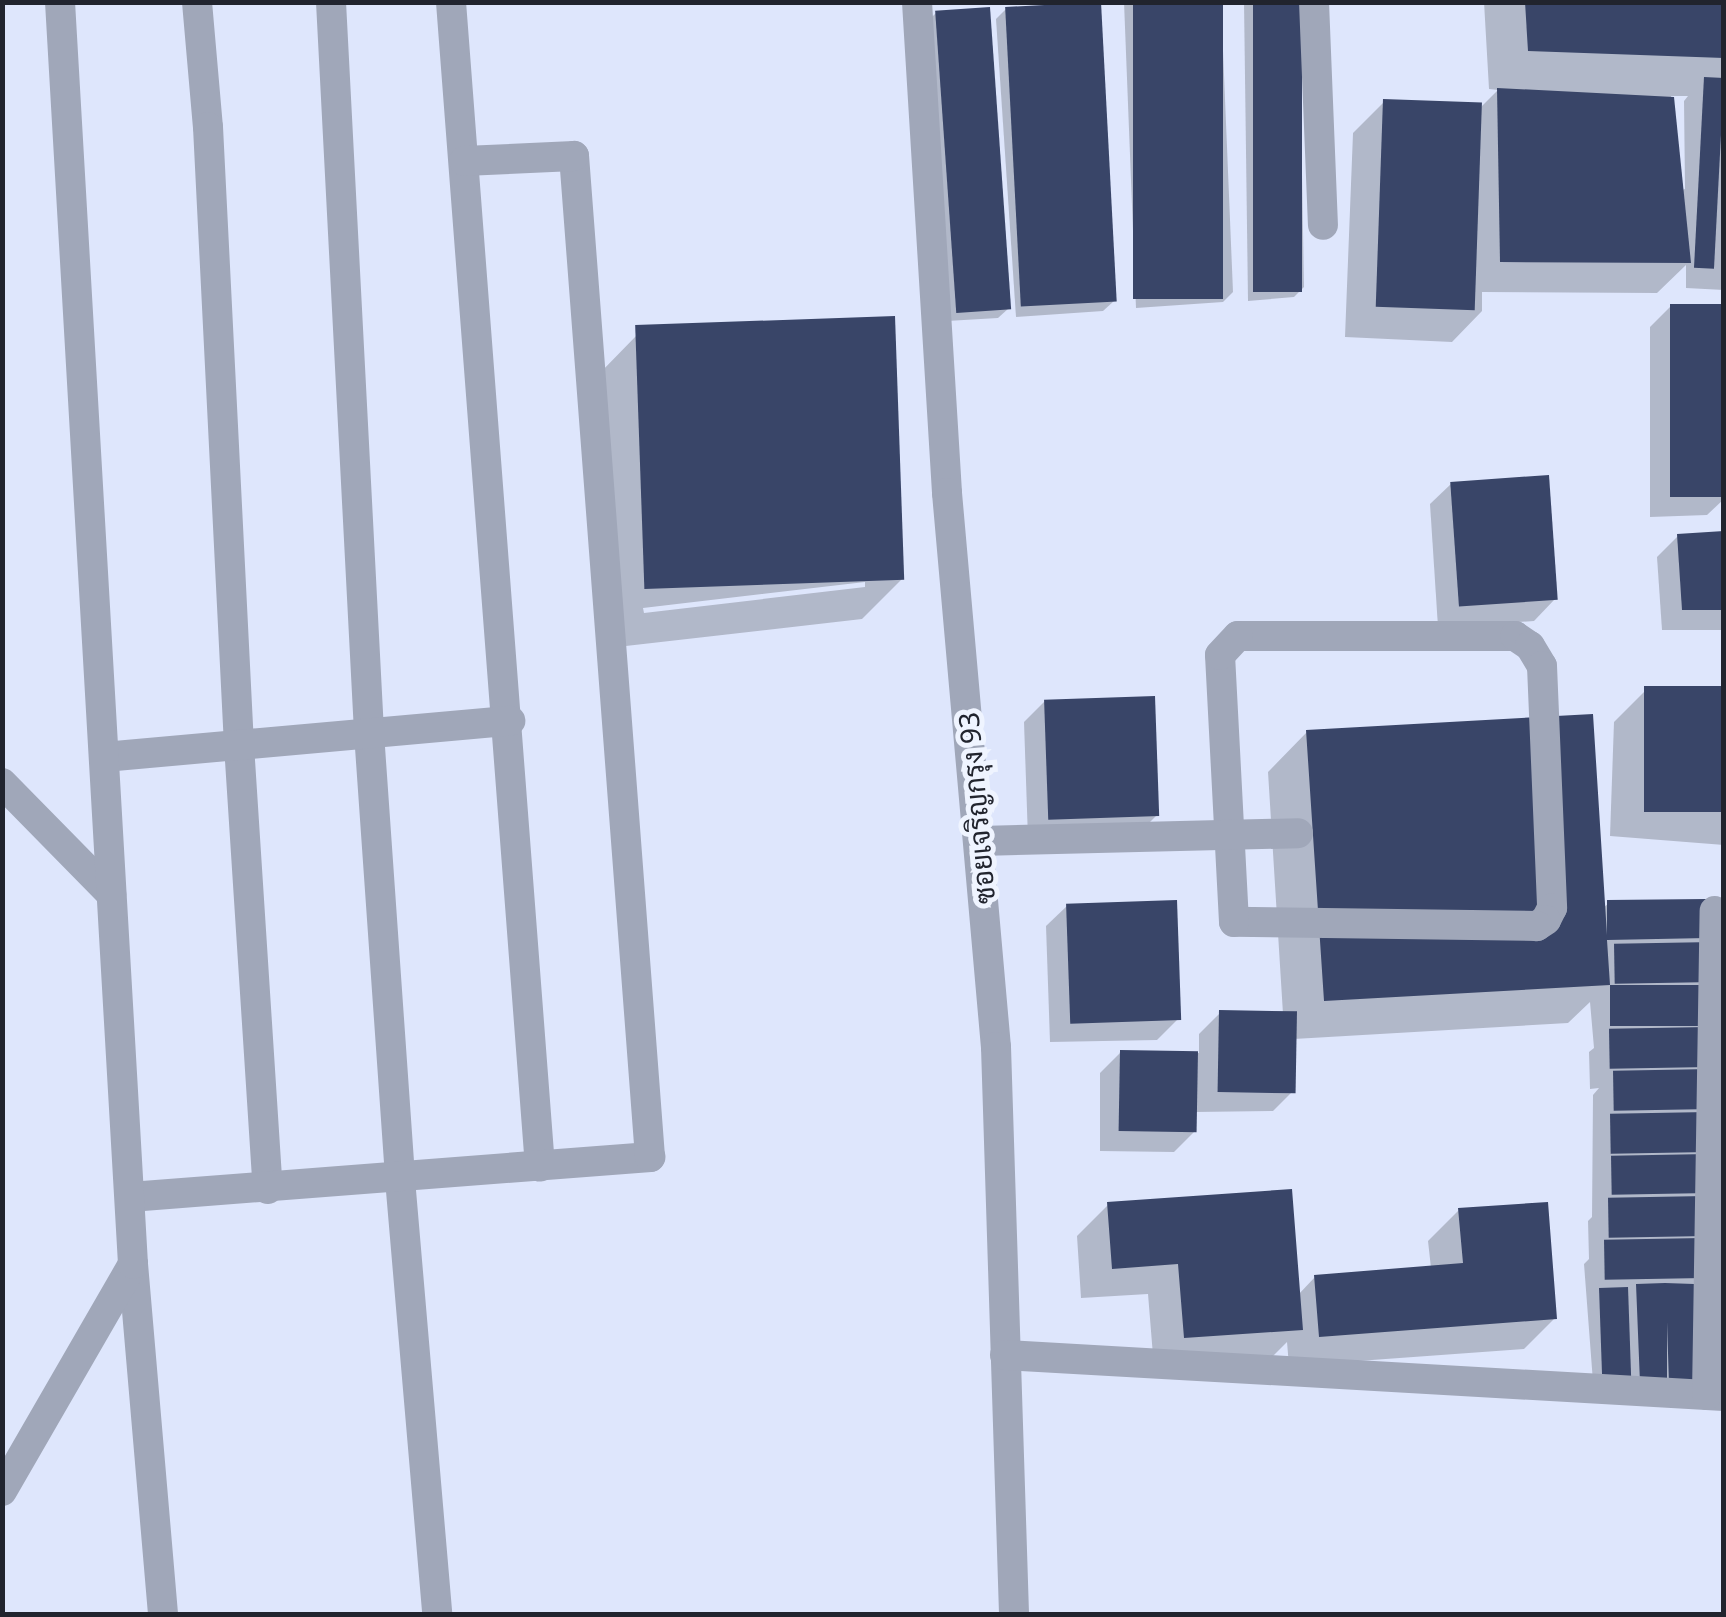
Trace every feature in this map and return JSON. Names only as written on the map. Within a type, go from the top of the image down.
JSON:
[{"type":"street","points":[[60,2],[133,1264],[163,1614]]},
{"type":"street","points":[[197,2],[208,127],[239,745],[268,1188]]},
{"type":"street","points":[[331,2],[370,734],[400,1179],[437,1614]]},
{"type":"street","points":[[451,2],[510,721],[540,1167]]},
{"type":"street","name":"ซอยเจริญกรุง 93","points":[[917,2],[947,494],[996,1047],[1014,1614]]},
{"type":"street","points":[[1314,2],[1324,224]]},
{"type":"street","points":[[130,1197],[650,1158],[574,156],[464,161]]},
{"type":"street","points":[[1238,636],[1515,636],[1530,646],[1542,666],[1552,908],[1538,926],[1241,924],[1231,914],[1228,836],[1220,656],[1238,636]]},
{"type":"street","points":[[104,758],[510,721]]},
{"type":"street","points":[[2,783],[111,894]]},
{"type":"street","points":[[980,841],[1298,833]]},
{"type":"street","points":[[1005,1355],[1716,1396],[1716,911]]},
{"type":"street","points":[[2,1490],[133,1264]]},
{"type":"building","points":[[1101,2],[1117,302],[1021,307],[1005,7]]},
{"type":"building","points":[[1133,2],[1223,2],[1223,299],[1133,299]]},
{"type":"building","points":[[1253,2],[1302,2],[1302,292],[1253,292]]},
{"type":"building","points":[[1525,2],[1724,2],[1724,58],[1528,51]]},
{"type":"building","points":[[990,7],[1011,309],[956,313],[935,11]]},
{"type":"building","points":[[1704,77],[1724,78],[1714,269],[1694,268]]},
{"type":"building","points":[[1497,88],[1674,97],[1691,263],[1500,262]]},
{"type":"building","points":[[1383,99],[1482,102],[1475,310],[1376,307]]},
{"type":"building","points":[[1670,304],[1724,304],[1724,497],[1670,497]]},
{"type":"building","points":[[895,316],[904,580],[644,589],[635,325]]},
{"type":"building","points":[[1549,475],[1558,600],[1459,607],[1450,482]]},
{"type":"building","points":[[1724,531],[1724,610],[1682,610],[1677,534]]},
{"type":"building","points":[[1644,686],[1724,686],[1724,812],[1644,812]]},
{"type":"building","points":[[1155,696],[1159,816],[1048,820],[1044,700]]},
{"type":"building","points":[[1593,714],[1607,935],[1607,900],[1707,899],[1707,938],[1607,940],[1610,985],[1324,1001],[1306,730]]},
{"type":"building","points":[[1177,900],[1181,1020],[1070,1024],[1066,904]]},
{"type":"building","points":[[1714,942],[1715,982],[1615,984],[1614,944]]},
{"type":"building","points":[[1610,985],[1711,985],[1711,1026],[1610,1026]]},
{"type":"building","points":[[1219,1010],[1297,1011],[1296,1093],[1218,1092]]},
{"type":"building","points":[[1708,1027],[1709,1067],[1610,1069],[1609,1029]]},
{"type":"building","points":[[1120,1050],[1198,1051],[1197,1132],[1119,1131]]},
{"type":"building","points":[[1712,1069],[1713,1109],[1614,1111],[1613,1071]]},
{"type":"building","points":[[1708,1112],[1709,1152],[1611,1154],[1610,1114]]},
{"type":"building","points":[[1709,1154],[1710,1193],[1612,1195],[1611,1156]]},
{"type":"building","points":[[1292,1189],[1303,1330],[1184,1338],[1178,1264],[1112,1269],[1107,1202]]},
{"type":"building","points":[[1706,1196],[1707,1236],[1609,1238],[1608,1198]]},
{"type":"building","points":[[1548,1202],[1557,1319],[1319,1337],[1314,1275],[1463,1263],[1458,1208]]},
{"type":"building","points":[[1703,1238],[1704,1278],[1605,1280],[1604,1240]]},
{"type":"building","points":[[1636,1284],[1694,1284],[1698,1383],[1669,1384],[1667,1322],[1667,1382],[1640,1383]]},
{"type":"building","points":[[1628,1287],[1631,1385],[1602,1386],[1599,1288]]}]
